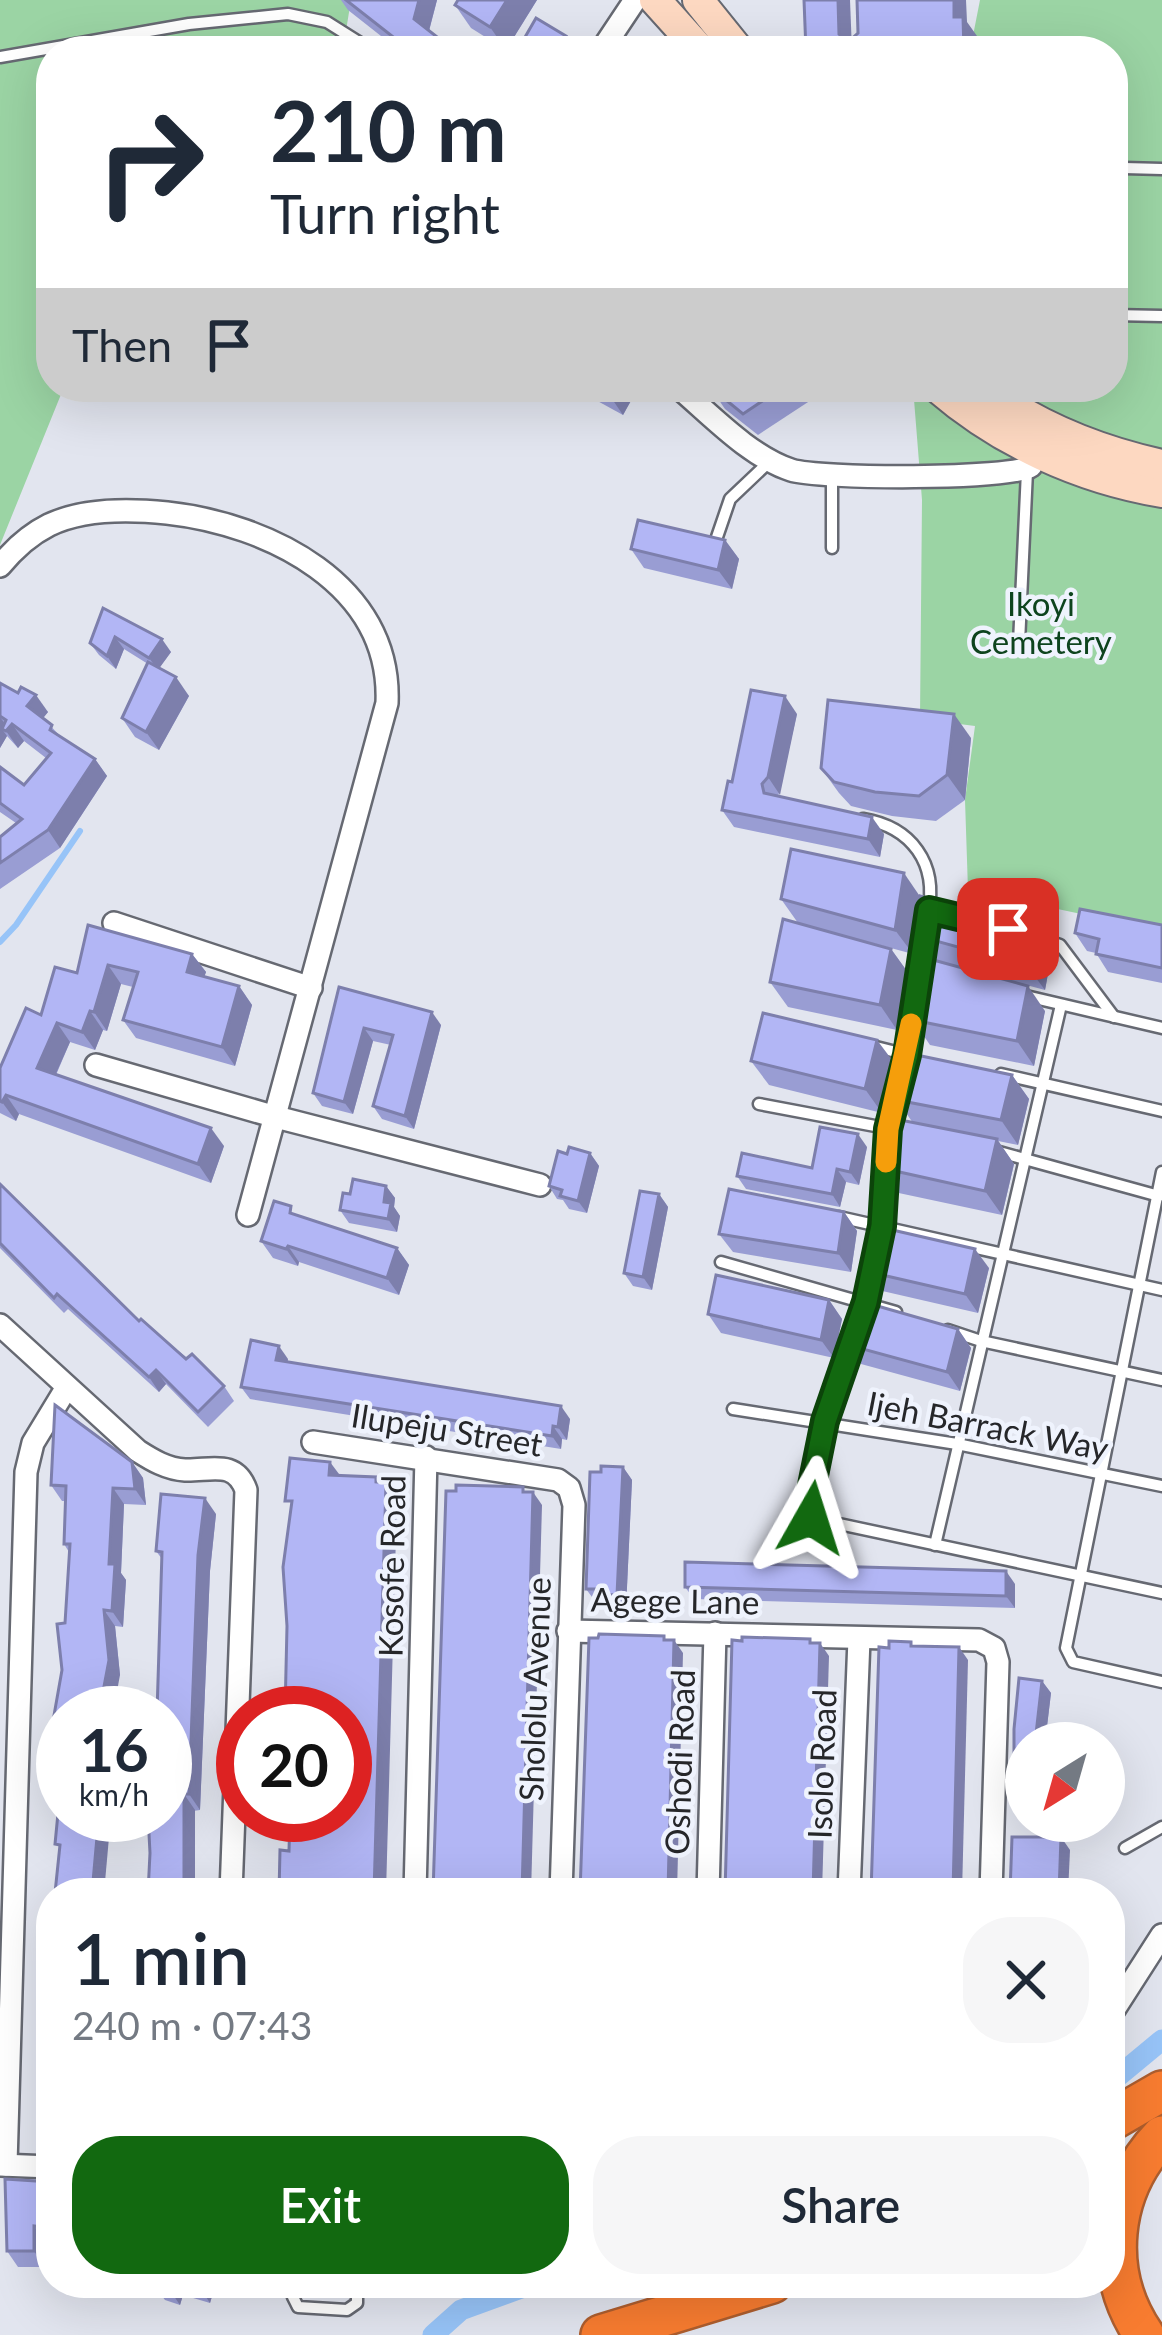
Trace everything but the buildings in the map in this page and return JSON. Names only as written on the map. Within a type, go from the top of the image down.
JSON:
[{"type":"highway","points":[[1125,2112],[1162,2091]]},
{"type":"highway","points":[[1125,2198],[1145,2154],[1162,2136]]},
{"type":"highway","points":[[601,2335],[723,2298]]},
{"type":"highway","points":[[1125,2298],[1144,2335]]},
{"type":"main road","points":[[655,0],[687,36]]},
{"type":"main road","points":[[698,0],[727,36]]},
{"type":"main road","points":[[957,402],[991,428],[1084,473],[1162,492]]},
{"type":"main road","points":[[996,402],[1036,449],[1162,465]]},
{"type":"street","points":[[611,36],[634,0]]},
{"type":"street","points":[[697,402],[771,460],[796,472],[937,476],[1036,449]]},
{"type":"street","points":[[0,566],[50,524],[93,513],[137,510],[222,523],[289,548],[318,565],[354,603],[382,658],[387,703],[248,1215]]},
{"type":"street","points":[[114,923],[311,988]]},
{"type":"street","points":[[96,1065],[540,1185]]},
{"type":"street","points":[[0,1325],[138,1451],[160,1465],[184,1470],[220,1466],[234,1473],[246,1490],[232,1878]]},
{"type":"street","points":[[36,2166],[3,2165],[26,1472],[33,1443],[68,1387]]},
{"type":"street","name":"Ilupeju Street","points":[[313,1442],[558,1480],[568,1488]]},
{"type":"street","name":"Kosofe Road","points":[[415,1878],[427,1457]]},
{"type":"street","name":"Shololu Avenue","points":[[561,1878],[574,1505],[568,1488]]},
{"type":"street","name":"Agege Lane","points":[[568,1631],[979,1640],[994,1648],[998,1662],[991,1878]]},
{"type":"street","name":"Oshodi Road","points":[[708,1878],[715,1634]]},
{"type":"street","name":"Isolo Road","points":[[850,1878],[859,1639]]},
{"type":"street","points":[[1125,1992],[1162,1934]]},
{"type":"lane","points":[[120,36],[288,14],[327,22],[349,36]]},
{"type":"lane","points":[[0,57],[36,51]]},
{"type":"lane","points":[[1128,168],[1162,169]]},
{"type":"lane","points":[[1128,315],[1162,316]]},
{"type":"lane","points":[[1019,643],[1036,449]]},
{"type":"lane","points":[[716,540],[734,493],[771,460]]},
{"type":"lane","points":[[832,474],[832,548]]},
{"type":"lane","points":[[843,815],[883,822],[913,842],[930,868],[929,910],[907,1055],[888,1129],[882,1226],[866,1302],[825,1421],[808,1505],[811,1518],[1162,1593]]},
{"type":"lane","points":[[929,910],[948,915]]},
{"type":"lane","points":[[1008,929],[1060,945],[1114,1017]]},
{"type":"lane","points":[[898,961],[938,972]]},
{"type":"lane","points":[[1020,994],[1162,1028]]},
{"type":"lane","points":[[935,1545],[1061,1005]]},
{"type":"lane","points":[[860,1044],[930,1060]]},
{"type":"lane","points":[[998,1073],[1162,1112]]},
{"type":"lane","points":[[759,1104],[911,1133]]},
{"type":"lane","points":[[979,1147],[1159,1196]]},
{"type":"lane","points":[[1162,1172],[1066,1648],[1073,1662],[1162,1682]]},
{"type":"lane","points":[[819,1214],[1162,1290]]},
{"type":"lane","points":[[721,1262],[904,1315]]},
{"type":"lane","points":[[943,1328],[981,1341],[1162,1380]]},
{"type":"lane","name":"Ijeh Barrack Way","points":[[733,1409],[957,1444],[1162,1486]]},
{"type":"lane","points":[[1125,1848],[1162,1827]]},
{"type":"lane","points":[[294,2298],[298,2307],[347,2310],[357,2298]]},
{"type":"green space","points":[[0,0],[351,0],[345,36],[36,36],[36,402],[58,402],[0,545]]},
{"type":"green space","name":"Ikoyi Cemetery","points":[[980,0],[1162,0],[1162,931],[968,890],[965,800],[975,726],[920,719],[922,500],[914,402],[1128,402],[1128,36],[973,36]]},
{"type":"waterway","points":[[0,942],[80,831]]},
{"type":"waterway","points":[[1125,2071],[1162,2040]]},
{"type":"waterway","points":[[433,2335],[461,2310],[494,2298]]},
{"type":"slow traffic","points":[[886,1162],[888,1129],[911,1024]]},
{"type":"route","points":[[811,1518],[808,1505],[825,1421],[866,1302],[882,1226],[888,1129],[907,1055],[929,910],[1008,929]]}]
